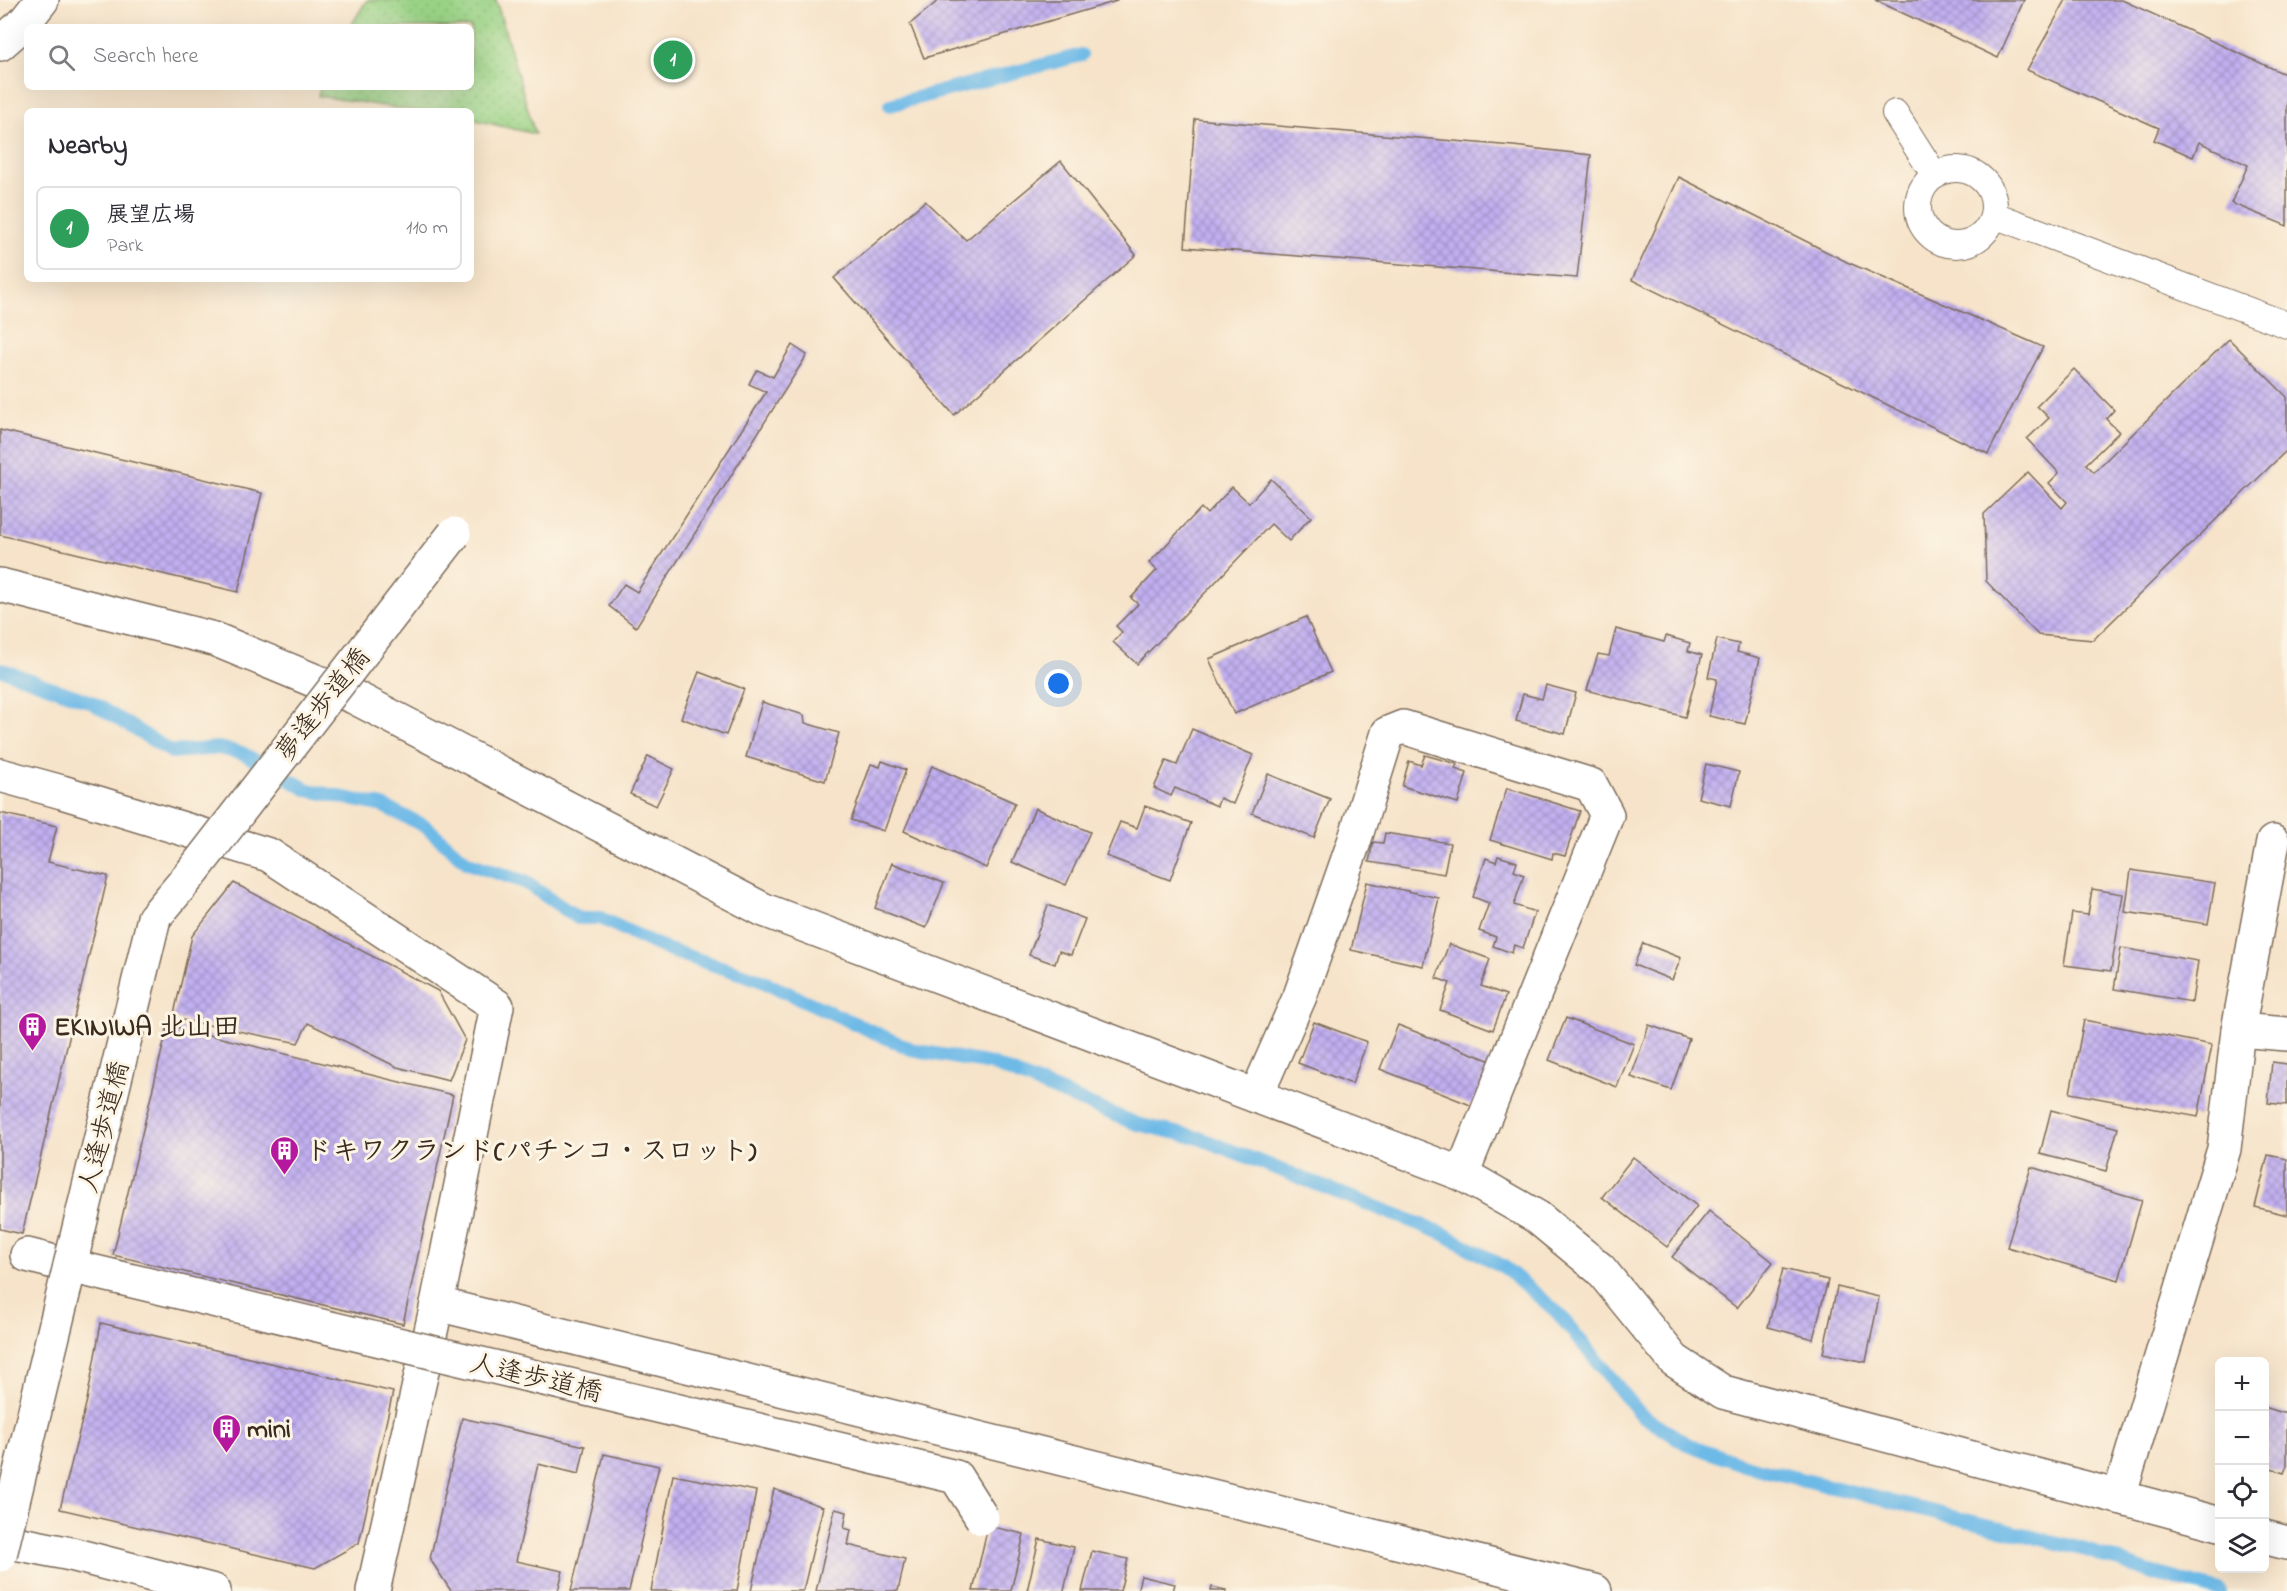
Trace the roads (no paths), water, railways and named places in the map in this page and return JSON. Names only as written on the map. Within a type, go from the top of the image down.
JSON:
[{"type":"street","points":[[0,44],[24,22],[42,0]]},
{"type":"street","name":"夢逢歩道橋","points":[[154,918],[190,875],[454,534]]},
{"type":"street","points":[[0,585],[225,644],[363,702],[764,910],[1462,1174],[1537,1217],[1600,1269],[1674,1360],[1723,1392],[2215,1523]]},
{"type":"street","points":[[1256,1096],[1300,996],[1354,842],[1388,734],[1403,727],[1591,785],[1607,815],[1462,1174]]},
{"type":"street","points":[[0,776],[62,792],[269,855],[497,1006],[437,1304],[373,1591]]},
{"type":"street","points":[[2119,1497],[2223,1149],[2238,1030],[2272,842]]},
{"type":"street","name":"人逢歩道橋","points":[[0,1555],[154,918]]},
{"type":"street","points":[[2238,1030],[2287,1034]]},
{"type":"street","name":"人逢歩道橋","points":[[27,1255],[956,1477],[982,1518]]},
{"type":"street","points":[[437,1304],[1595,1591]]},
{"type":"street","points":[[2269,1538],[2287,1543]]},
{"type":"street","points":[[0,1540],[71,1554],[214,1591]]},
{"type":"lane","points":[[1895,112],[1935,176]]},
{"type":"lane","points":[[1959,170],[1972,172],[1983,180],[1992,196],[1994,214],[1982,236],[1959,245],[1947,244],[1935,239],[1927,231],[1920,220],[1918,208],[1920,196],[1935,176],[1947,171],[1959,170]]},
{"type":"lane","points":[[1994,214],[2287,326]]},
{"type":"waterway","points":[[890,105],[1081,55]]},
{"type":"waterway","points":[[0,669],[91,702],[172,752],[218,748],[242,753],[308,790],[383,806],[425,826],[468,863],[525,882],[578,918],[600,918],[668,950],[755,978],[913,1050],[991,1064],[1137,1124],[1199,1138],[1442,1233],[1504,1267],[1557,1312],[1640,1414],[1687,1444],[1744,1465],[2086,1550],[2150,1572],[2220,1591]]},
{"type":"place","name":"展望広場","points":[[673,60]]},
{"type":"place","name":"EKINIWA 北山田","points":[[33,1052]]},
{"type":"place","name":"ドキワクランド(パチンコ・スロット)","points":[[284,1176]]},
{"type":"place","name":"mini","points":[[226,1454]]}]
